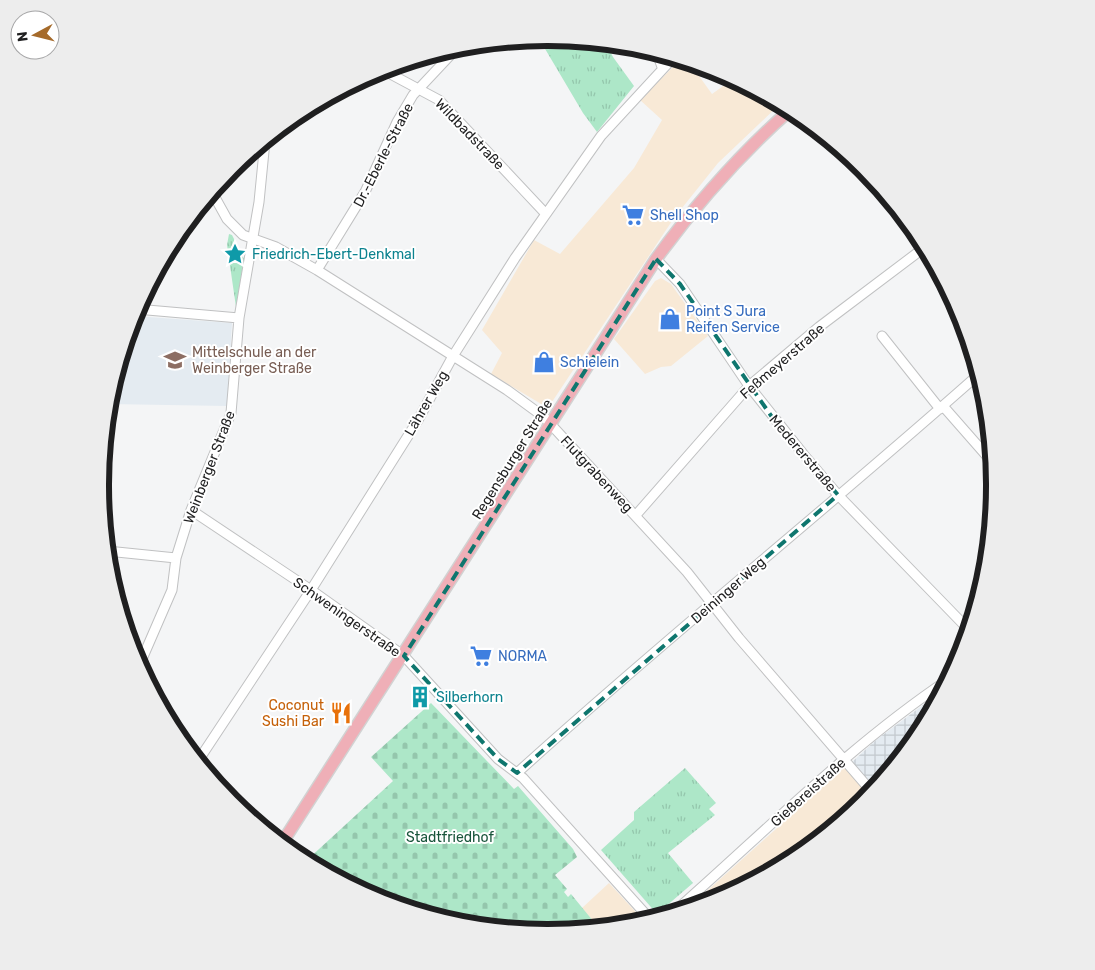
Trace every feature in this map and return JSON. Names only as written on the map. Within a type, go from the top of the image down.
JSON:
[{"type":"main road","name":"Regensburger Straße","points":[[286,837],[404,656],[656,259],[691,212],[725,172],[784,116]]},
{"type":"street","name":"Dr.-Eberle-Straße","points":[[317,270],[356,207],[397,122],[419,88],[447,58]]},
{"type":"street","points":[[660,61],[662,67]]},
{"type":"street","name":"Lährer Weg","points":[[202,755],[311,590],[412,428],[453,356],[546,213],[601,136],[667,63]]},
{"type":"street","name":"Wildbadstraße","points":[[393,75],[439,100],[546,213]]},
{"type":"street","name":"Weinberger Straße","points":[[143,656],[172,590],[176,558],[191,510],[231,413],[239,318],[259,202],[264,150]]},
{"type":"street","name":"Flutgrabenweg","points":[[216,198],[232,225],[243,235],[276,247],[317,270],[526,402],[552,424],[687,572],[867,786]]},
{"type":"street","name":"Feßmeyerstraße","points":[[636,515],[749,386],[813,332],[919,252]]},
{"type":"street","name":"Medererstraße","points":[[656,259],[680,284],[774,420],[838,495],[963,624]]},
{"type":"street","points":[[145,310],[239,318]]},
{"type":"street","points":[[882,336],[941,407],[985,454]]},
{"type":"street","name":"Deininger Weg","points":[[517,773],[606,692],[712,604],[973,379]]},
{"type":"street","name":"Schweningerstraße","points":[[191,510],[311,590],[404,656],[498,760],[517,773],[644,913]]},
{"type":"street","points":[[114,552],[176,558]]},
{"type":"street","name":"Gießereistraße","points":[[686,901],[844,759],[894,718],[936,688]]},
{"type":"highlighted area","points":[[656,259],[680,284],[774,420],[838,495],[517,773],[498,759],[404,656]]},
{"type":"shaded area","points":[[675,65],[697,73],[712,94],[726,84],[742,91],[774,110],[718,163],[674,218],[548,408],[491,374],[502,353],[482,330],[534,240],[560,254],[634,168],[662,120],[640,100]]},
{"type":"shaded area","points":[[661,278],[671,284],[708,336],[671,366],[661,367],[645,374],[614,339],[655,281]]},
{"type":"shaded area","name":"Mittelschule an der Weinberger Straße","points":[[142,317],[232,323],[227,406],[116,404],[124,371]]},
{"type":"shaded area","points":[[929,701],[896,752],[869,783],[852,762],[876,740]]},
{"type":"shaded area","points":[[845,767],[864,789],[837,815],[791,850],[742,879],[703,895]]},
{"type":"shaded area","points":[[609,883],[638,914],[593,921],[582,908]]},
{"type":"green space","points":[[543,46],[610,51],[634,86],[597,132],[583,113]]},
{"type":"green space","points":[[229,234],[232,235],[244,259],[236,307],[227,245]]},
{"type":"green space","name":"Stadtfriedhof","points":[[431,703],[514,789],[518,786],[573,849],[577,857],[555,875],[567,889],[564,892],[568,897],[571,894],[593,921],[548,924],[519,923],[490,920],[434,909],[353,879],[312,855],[393,781],[371,757]]},
{"type":"green space","points":[[685,768],[716,803],[709,809],[715,815],[668,853],[693,883],[661,909],[654,911],[601,850],[634,820],[634,812]]},
{"type":"place","name":"Shell Shop","points":[[633,215]]},
{"type":"place","name":"Friedrich-Ebert-Denkmal","points":[[235,254]]},
{"type":"place","name":"Point S Jura Reifen Service","points":[[670,319]]},
{"type":"place","name":"Mittelschule an der Weinberger Straße","points":[[175,360]]},
{"type":"place","name":"Schielein","points":[[544,362]]},
{"type":"place","name":"NORMA","points":[[481,656]]},
{"type":"place","name":"Silberhorn","points":[[420,697]]},
{"type":"place","name":"Coconut Sushi Bar","points":[[341,713]]}]
